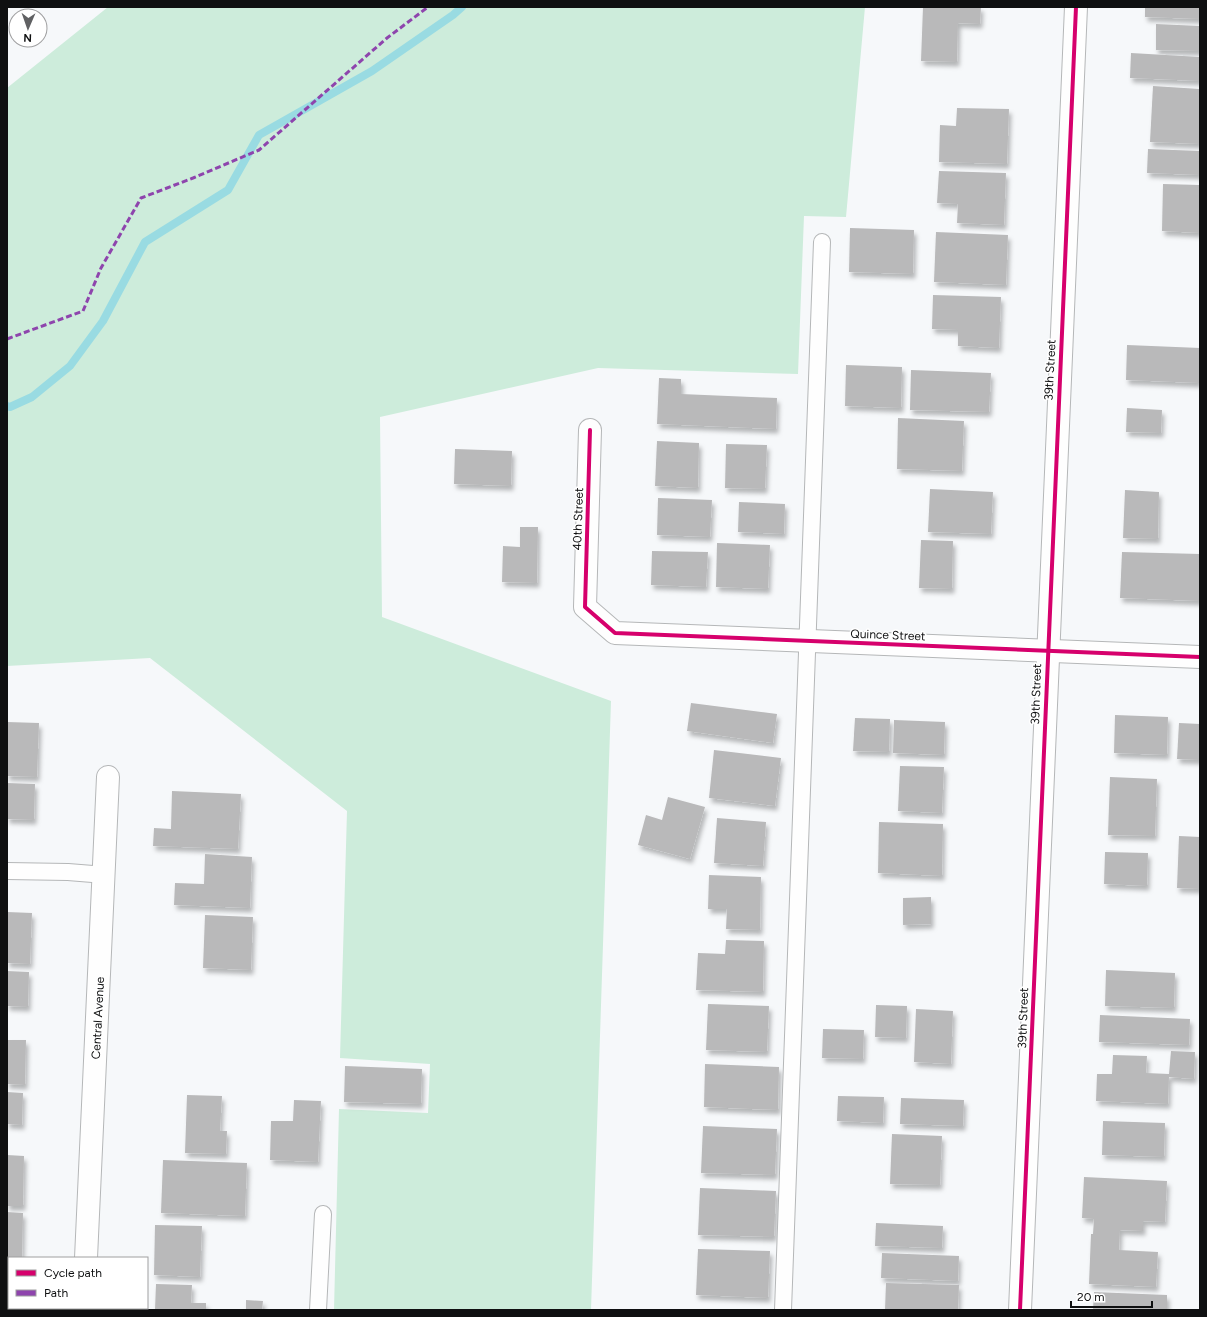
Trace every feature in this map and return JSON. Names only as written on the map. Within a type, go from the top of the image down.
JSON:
[{"type":"street","name":"39th Street","points":[[1020,1310],[1076,7]]},
{"type":"street","name":"40th Street","points":[[585,608],[590,430]]},
{"type":"street","name":"Quince Street","points":[[585,608],[615,633],[1200,657]]},
{"type":"street","name":"Central Avenue","points":[[86,1257],[105,875],[108,778]]},
{"type":"lane","points":[[783,1310],[822,242]]},
{"type":"lane","points":[[7,871],[68,872],[105,875]]},
{"type":"lane","points":[[318,1310],[323,1214]]},
{"type":"green space","points":[[108,7],[865,7],[846,217],[804,216],[798,374],[598,368],[380,417],[382,617],[611,701],[591,1310],[334,1310],[339,1109],[428,1113],[430,1064],[340,1058],[347,811],[150,658],[7,666],[7,88]]},
{"type":"building","points":[[923,7],[981,7],[980,24],[958,23],[957,62],[921,61]]},
{"type":"building","points":[[1145,7],[1200,7],[1200,19],[1145,17]]},
{"type":"building","points":[[1156,24],[1200,26],[1200,51],[1156,50]]},
{"type":"building","points":[[1131,53],[1200,57],[1200,81],[1130,78]]},
{"type":"building","points":[[1153,86],[1200,89],[1200,144],[1150,142]]},
{"type":"building","points":[[957,108],[1009,109],[1007,164],[939,162],[940,125],[956,126]]},
{"type":"building","points":[[1148,149],[1200,151],[1200,175],[1147,173]]},
{"type":"building","points":[[939,171],[1006,173],[1004,225],[957,223],[958,204],[937,203]]},
{"type":"building","points":[[1163,184],[1200,185],[1200,233],[1162,231]]},
{"type":"building","points":[[850,228],[914,230],[913,274],[849,272]]},
{"type":"building","points":[[936,232],[1008,235],[1006,285],[934,282]]},
{"type":"building","points":[[933,295],[1001,297],[999,348],[958,346],[958,330],[932,329]]},
{"type":"building","points":[[1127,345],[1200,348],[1199,383],[1126,380]]},
{"type":"building","points":[[846,365],[902,367],[901,408],[845,406]]},
{"type":"building","points":[[911,370],[991,373],[989,412],[910,410]]},
{"type":"building","points":[[659,378],[681,379],[681,394],[777,398],[776,429],[657,424]]},
{"type":"building","points":[[1127,408],[1162,410],[1161,433],[1126,432]]},
{"type":"building","points":[[898,418],[964,421],[962,471],[897,469]]},
{"type":"building","points":[[657,441],[699,443],[698,488],[655,486]]},
{"type":"building","points":[[726,444],[767,445],[765,489],[725,488]]},
{"type":"building","points":[[455,449],[512,451],[511,486],[454,484]]},
{"type":"building","points":[[930,489],[993,492],[991,534],[928,532]]},
{"type":"building","points":[[1125,490],[1159,492],[1158,539],[1123,538]]},
{"type":"building","points":[[658,498],[712,500],[710,537],[657,535]]},
{"type":"building","points":[[739,502],[785,504],[784,534],[738,532]]},
{"type":"building","points":[[520,527],[538,527],[537,583],[502,582],[503,546],[520,547]]},
{"type":"building","points":[[921,540],[953,541],[952,589],[919,588]]},
{"type":"building","points":[[717,543],[770,545],[768,589],[716,587]]},
{"type":"building","points":[[652,551],[708,552],[706,587],[651,585]]},
{"type":"building","points":[[1122,552],[1200,554],[1200,601],[1120,598]]},
{"type":"building","points":[[691,703],[777,714],[773,743],[687,731]]},
{"type":"building","points":[[1115,715],[1168,717],[1167,755],[1114,753]]},
{"type":"building","points":[[855,718],[890,719],[889,752],[853,751]]},
{"type":"building","points":[[894,720],[945,722],[944,755],[893,753]]},
{"type":"building","points":[[7,722],[39,723],[37,777],[7,776]]},
{"type":"building","points":[[1179,723],[1200,724],[1200,760],[1177,759]]},
{"type":"building","points":[[714,750],[781,758],[775,806],[709,798]]},
{"type":"building","points":[[900,766],[944,767],[942,813],[898,811]]},
{"type":"building","points":[[1110,777],[1157,779],[1155,836],[1108,835]]},
{"type":"building","points":[[7,783],[35,784],[34,820],[7,819]]},
{"type":"building","points":[[172,791],[241,794],[238,849],[153,846],[154,828],[171,829]]},
{"type":"building","points":[[668,797],[705,807],[690,859],[638,845],[646,815],[662,820]]},
{"type":"building","points":[[717,818],[766,822],[763,866],[714,863]]},
{"type":"building","points":[[879,822],[943,824],[942,876],[878,873]]},
{"type":"building","points":[[1179,836],[1200,837],[1200,889],[1177,888]]},
{"type":"building","points":[[1105,852],[1148,853],[1147,886],[1104,884]]},
{"type":"building","points":[[205,854],[252,857],[250,908],[174,905],[175,883],[204,884]]},
{"type":"building","points":[[709,875],[761,877],[760,930],[726,929],[727,909],[708,909]]},
{"type":"building","points":[[931,897],[931,924],[903,925],[903,898]]},
{"type":"building","points":[[7,912],[32,913],[30,964],[7,963]]},
{"type":"building","points":[[205,915],[253,917],[251,970],[203,968]]},
{"type":"building","points":[[726,940],[764,941],[763,992],[696,990],[698,953],[725,954]]},
{"type":"building","points":[[1106,970],[1175,973],[1174,1008],[1105,1006]]},
{"type":"building","points":[[7,971],[29,972],[28,1007],[7,1006]]},
{"type":"building","points":[[708,1004],[769,1006],[767,1052],[706,1050]]},
{"type":"building","points":[[876,1005],[907,1006],[906,1038],[875,1037]]},
{"type":"building","points":[[916,1009],[953,1011],[951,1064],[914,1062]]},
{"type":"building","points":[[1100,1015],[1190,1019],[1189,1045],[1099,1042]]},
{"type":"building","points":[[823,1029],[864,1030],[863,1059],[822,1058]]},
{"type":"building","points":[[7,1040],[26,1040],[25,1085],[7,1084]]},
{"type":"building","points":[[1171,1051],[1195,1052],[1194,1079],[1169,1077],[1168,1104],[1096,1101],[1097,1074],[1112,1074],[1113,1055],[1147,1056],[1146,1073],[1169,1074]]},
{"type":"building","points":[[705,1064],[779,1067],[778,1110],[704,1107]]},
{"type":"building","points":[[345,1066],[422,1069],[421,1104],[344,1102]]},
{"type":"building","points":[[7,1092],[23,1093],[22,1125],[7,1124]]},
{"type":"building","points":[[187,1095],[222,1096],[220,1131],[227,1131],[226,1154],[185,1153]]},
{"type":"building","points":[[838,1096],[884,1097],[883,1123],[837,1121]]},
{"type":"building","points":[[901,1098],[964,1100],[963,1126],[900,1124]]},
{"type":"building","points":[[294,1100],[321,1101],[318,1162],[270,1160],[271,1121],[293,1121]]},
{"type":"building","points":[[1103,1121],[1165,1123],[1164,1157],[1102,1155]]},
{"type":"building","points":[[703,1126],[777,1129],[775,1175],[701,1173]]},
{"type":"building","points":[[892,1134],[942,1136],[940,1185],[890,1184]]},
{"type":"building","points":[[7,1155],[24,1156],[23,1206],[7,1206]]},
{"type":"building","points":[[163,1160],[247,1163],[245,1216],[161,1213]]},
{"type":"building","points":[[1084,1177],[1167,1181],[1165,1222],[1143,1221],[1143,1231],[1120,1230],[1119,1250],[1158,1252],[1156,1287],[1089,1284],[1091,1234],[1093,1234],[1094,1219],[1082,1218]]},
{"type":"building","points":[[700,1188],[776,1191],[774,1237],[698,1235]]},
{"type":"building","points":[[7,1212],[23,1213],[22,1257],[8,1257],[7,1268]]},
{"type":"building","points":[[876,1223],[943,1226],[942,1248],[875,1246]]},
{"type":"building","points":[[155,1225],[202,1226],[200,1277],[154,1275]]},
{"type":"building","points":[[698,1249],[770,1251],[768,1298],[696,1295]]},
{"type":"building","points":[[882,1253],[959,1256],[958,1281],[881,1278]]},
{"type":"building","points":[[8,1274],[8,1309],[17,1310],[7,1310]]},
{"type":"building","points":[[886,1283],[959,1285],[958,1310],[885,1310]]},
{"type":"building","points":[[156,1284],[192,1285],[191,1303],[206,1303],[206,1310],[155,1310]]},
{"type":"building","points":[[1094,1292],[1167,1295],[1167,1310],[1093,1310]]},
{"type":"building","points":[[246,1300],[263,1301],[262,1310],[246,1310]]},
{"type":"waterway","points":[[7,406],[10,407],[32,397],[70,366],[103,321],[145,242],[228,190],[259,135],[372,71],[453,15],[462,7]]},
{"type":"marked path","points":[[7,339],[83,311],[101,268],[141,198],[259,150],[387,38],[428,7]]},
{"type":"cycle path","points":[[1020,1310],[1076,7]]},
{"type":"cycle path","points":[[590,430],[585,607],[615,633],[1200,657]]}]
